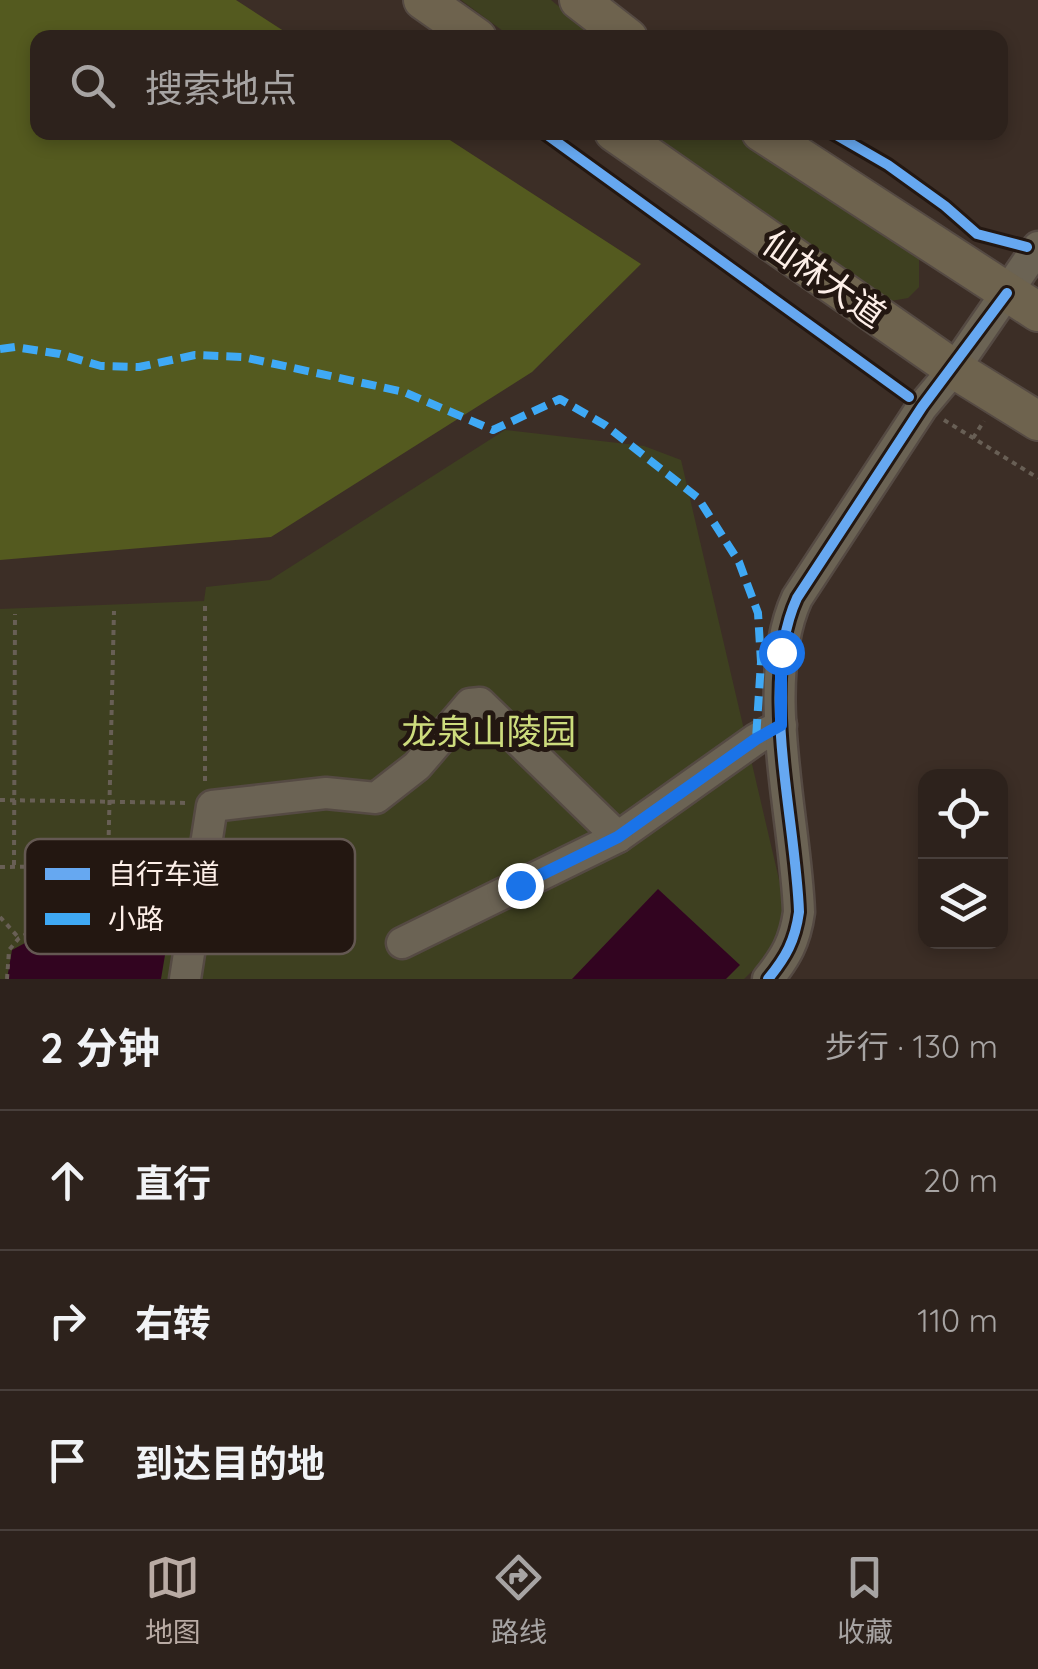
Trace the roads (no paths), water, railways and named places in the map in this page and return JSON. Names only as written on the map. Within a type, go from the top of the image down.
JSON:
[{"type":"main road","points":[[423,0],[466,30]]},
{"type":"main road","points":[[578,0],[617,30]]},
{"type":"main road","name":"仙林大道","points":[[626,140],[954,368],[1038,421]]},
{"type":"main road","points":[[773,140],[1030,307]]},
{"type":"street","points":[[768,979],[788,954],[796,936],[799,912],[781,725],[781,652],[786,622],[796,598],[922,406],[954,368],[1030,307],[1038,247]]},
{"type":"street","points":[[204,839],[212,806],[326,794],[376,798],[417,766],[470,704],[480,703],[618,837]]},
{"type":"street","points":[[402,943],[618,837],[781,725]]},
{"type":"street","points":[[185,979],[188,954]]},
{"type":"park label","name":"龙泉山陵园","points":[[489,732]]}]
